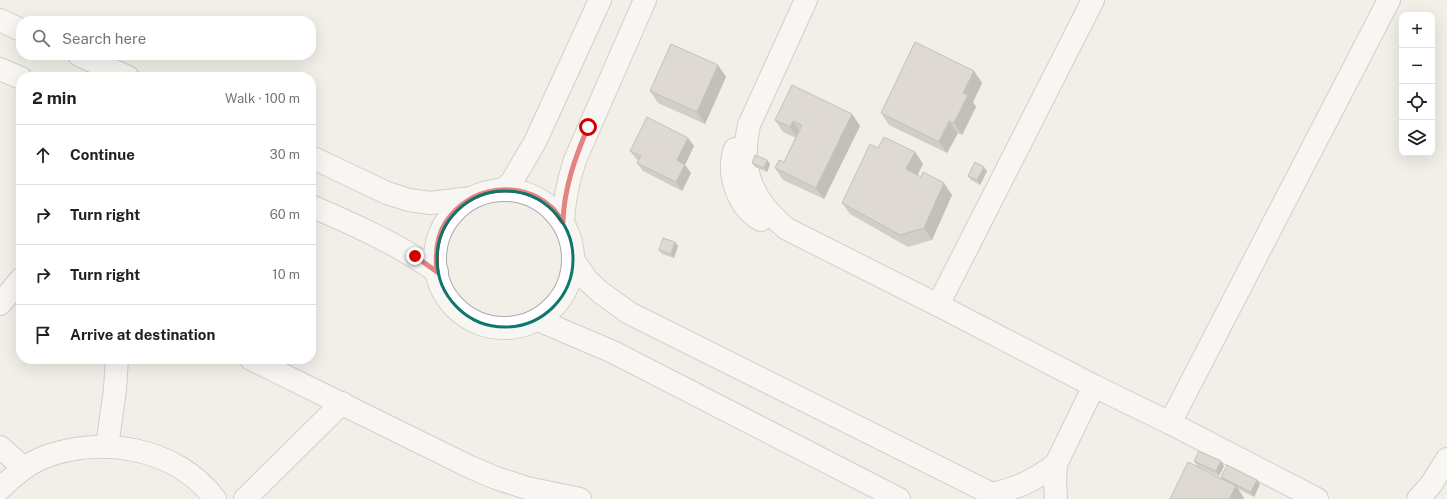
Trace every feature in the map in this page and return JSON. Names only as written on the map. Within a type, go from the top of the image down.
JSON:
[{"type":"street","points":[[503,189],[511,183],[535,142],[600,0]]},
{"type":"street","points":[[563,222],[566,191],[575,160],[645,0]]},
{"type":"street","points":[[806,0],[749,126],[746,140],[746,169],[757,197],[765,209],[787,228],[1317,499]]},
{"type":"street","points":[[938,304],[1093,0]]},
{"type":"street","points":[[1170,423],[1389,0]]},
{"type":"street","points":[[0,20],[16,28]]},
{"type":"street","points":[[90,60],[117,72]]},
{"type":"street","points":[[0,69],[16,76]]},
{"type":"street","points":[[316,160],[387,193],[409,200],[430,203],[471,198]]},
{"type":"street","points":[[503,189],[520,191],[537,198],[552,208],[563,222],[571,240],[574,261],[571,278],[564,294],[553,308],[538,320],[524,325],[508,328],[492,327],[476,322],[462,314],[450,302],[442,288],[437,272],[435,255],[439,238],[446,222],[457,208],[471,198],[486,192],[503,189]]},
{"type":"street","points":[[316,208],[380,237],[415,256],[437,272]]},
{"type":"street","points":[[574,261],[587,280],[600,292],[629,313],[997,496],[1026,484],[1042,475],[1056,464]]},
{"type":"street","points":[[0,304],[16,285]]},
{"type":"street","points":[[538,320],[613,352],[899,499]]},
{"type":"street","points":[[107,447],[115,389],[117,364]]},
{"type":"street","points":[[262,364],[470,467],[496,478],[527,488],[580,499]]},
{"type":"street","points":[[1056,499],[1056,464],[1094,386]]},
{"type":"street","points":[[245,499],[342,403]]},
{"type":"street","points":[[0,447],[24,468]]},
{"type":"street","points":[[0,489],[24,468],[42,458],[86,448],[107,447],[129,449],[150,454],[170,462],[189,473],[206,487],[214,499]]},
{"type":"street","points":[[1418,499],[1430,486],[1447,459]]},
{"type":"street","points":[[1435,499],[1444,478],[1447,459]]},
{"type":"highlighted area","points":[[503,189],[520,191],[552,208],[563,222],[571,240],[574,261],[571,278],[553,308],[538,320],[508,328],[492,327],[462,314],[442,288],[435,255],[439,238],[446,222],[471,198]]},
{"type":"building","points":[[915,42],[974,71],[963,93],[968,95],[954,123],[949,121],[939,142],[881,113]]},
{"type":"building","points":[[671,44],[718,65],[697,112],[650,91]]},
{"type":"building","points":[[792,85],[852,114],[816,188],[775,168],[779,160],[784,162],[802,125],[793,121],[790,127],[775,120]]},
{"type":"building","points":[[647,117],[688,138],[677,160],[685,165],[676,182],[637,163],[641,156],[630,151]]},
{"type":"building","points":[[884,137],[915,152],[906,169],[921,177],[923,172],[944,183],[924,228],[900,235],[842,203],[870,144],[878,148]]},
{"type":"building","points":[[755,155],[767,160],[764,168],[752,163]]},
{"type":"building","points":[[975,162],[984,167],[977,180],[968,176]]},
{"type":"building","points":[[663,238],[675,242],[671,254],[659,250]]},
{"type":"building","points":[[1199,451],[1221,461],[1216,471],[1194,461]]},
{"type":"building","points":[[1188,462],[1236,486],[1229,499],[1170,499]]},
{"type":"building","points":[[1227,465],[1257,480],[1251,492],[1221,477]]},
{"type":"route","points":[[415,256],[437,272],[435,255],[439,238],[446,222],[457,208],[471,198],[486,192],[503,189],[520,191],[537,198],[552,208],[563,222],[567,184],[588,127]]}]
